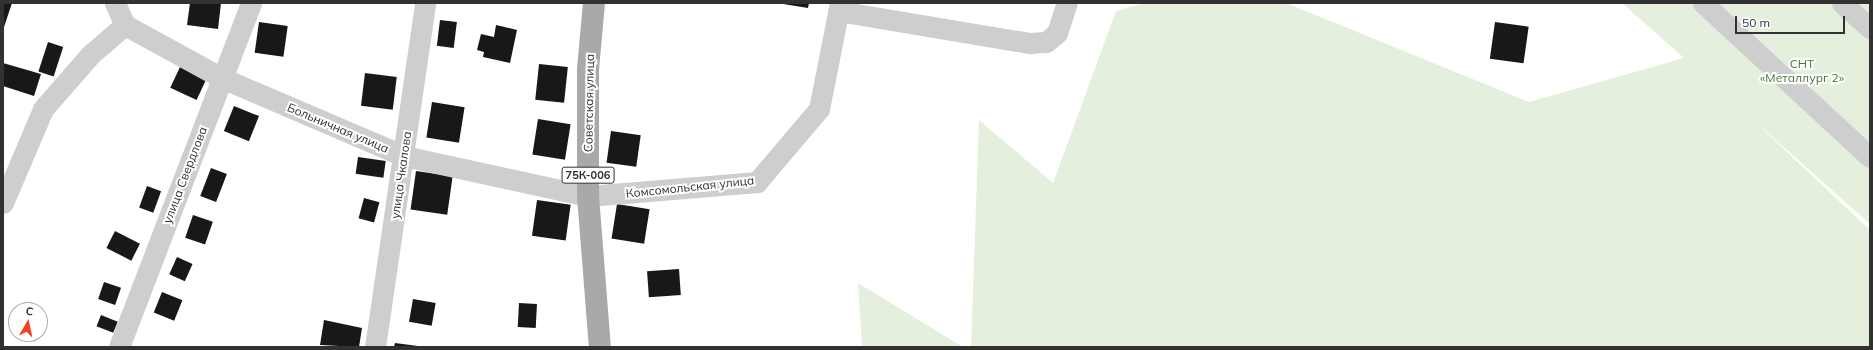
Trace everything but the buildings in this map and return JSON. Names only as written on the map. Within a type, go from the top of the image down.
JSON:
[{"type":"main road","name":"Советская улица","points":[[594,3],[588,69],[588,196],[600,347]]},
{"type":"street","points":[[3,203],[43,109],[91,54],[126,25],[115,3]]},
{"type":"street","name":"улица Свердлова","points":[[119,347],[251,3]]},
{"type":"street","name":"улица Чкалова","points":[[375,347],[426,3]]},
{"type":"street","points":[[839,7],[1030,43],[1046,42],[1057,33],[1067,3]]},
{"type":"street","points":[[1703,3],[1870,157]]},
{"type":"street","points":[[1842,3],[1870,28]]},
{"type":"street","name":"Комсомольская улица","points":[[588,196],[757,182],[819,109],[839,7]]},
{"type":"street","name":"Больничная улица","points":[[126,25],[222,78],[404,156],[588,196]]},
{"type":"green space","name":"СНТ «Металлург 2»","points":[[1144,3],[1286,3],[1529,102],[1684,58],[1622,3],[1870,3],[1870,224],[1751,118],[1870,230],[1870,347],[971,347],[979,120],[1053,183],[1116,11]]},
{"type":"green space","points":[[858,283],[963,347],[862,347]]}]
